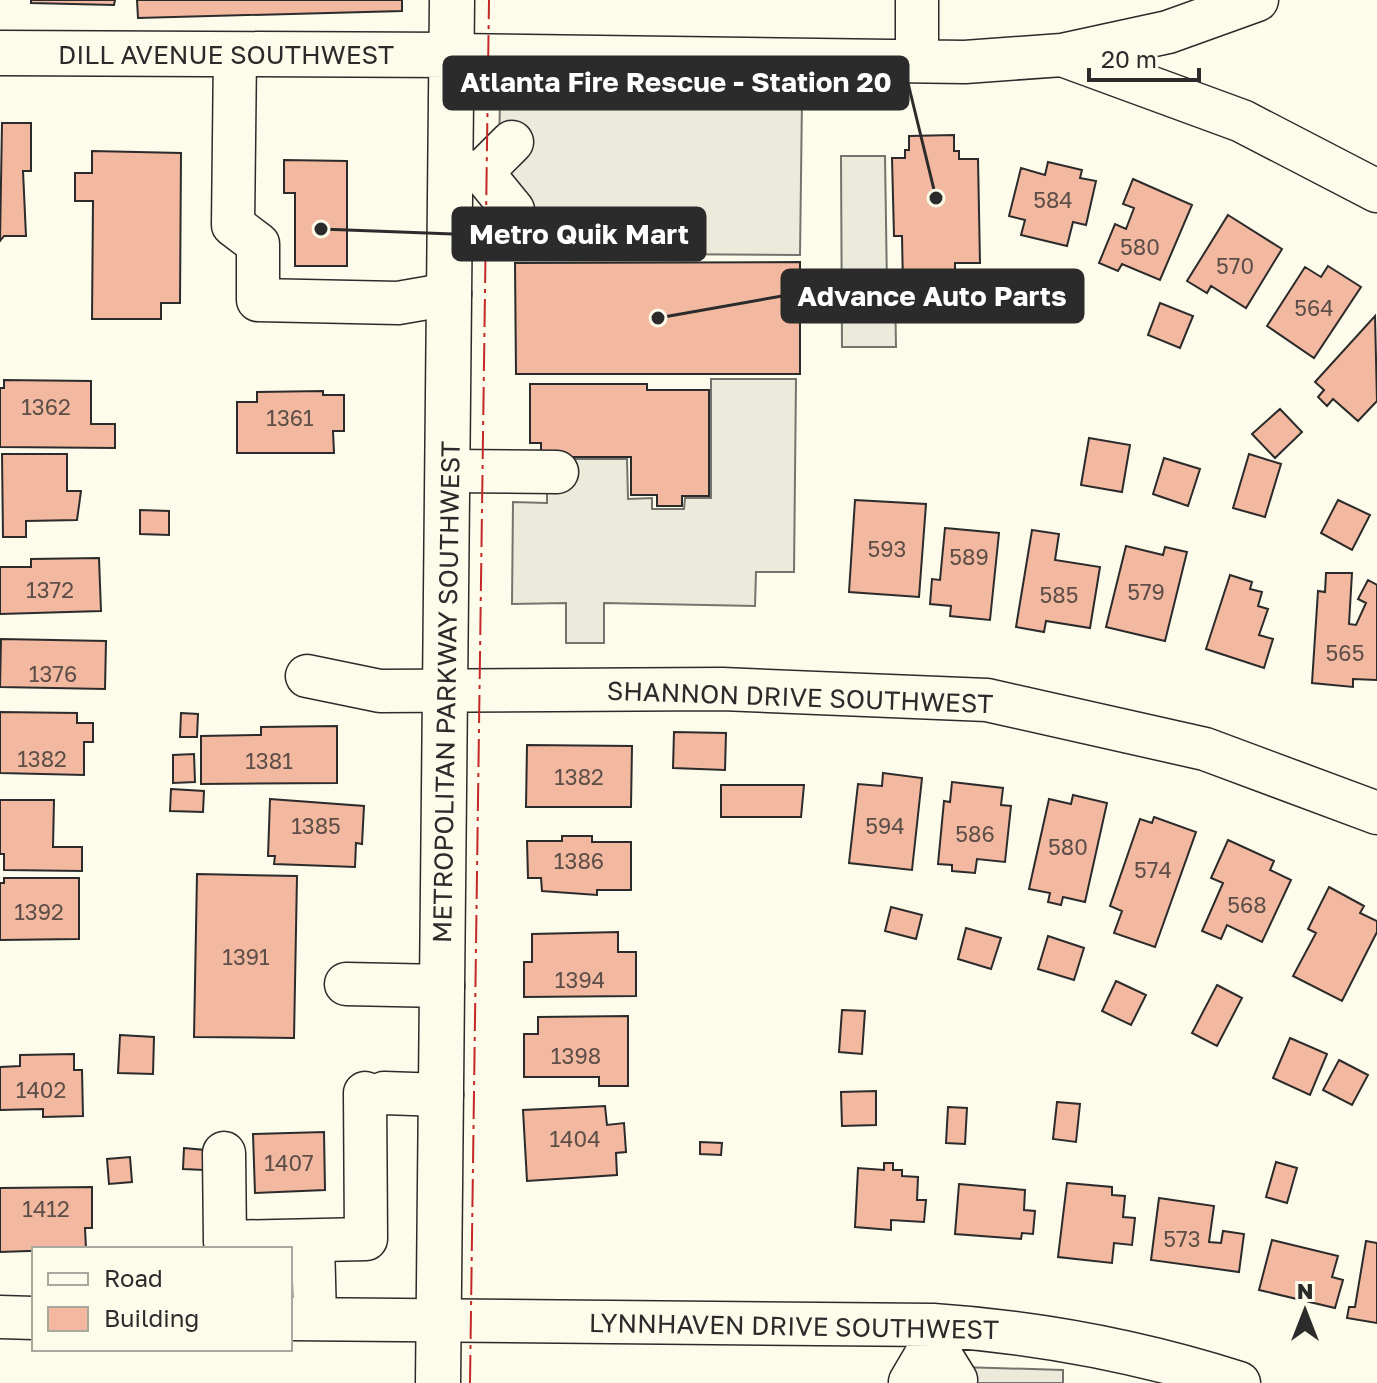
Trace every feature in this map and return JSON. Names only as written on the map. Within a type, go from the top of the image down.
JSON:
[{"type":"main road","name":"METROPOLITAN PARKWAY SOUTHWEST","points":[[438,1383],[450,294],[467,171],[452,55],[452,0]]},
{"type":"main road","name":"DILL AVENUE SOUTHWEST","points":[[0,53],[452,55]]},
{"type":"street","points":[[917,0],[917,61]]},
{"type":"street","points":[[452,55],[917,61],[1062,55],[1168,32],[1257,0]]},
{"type":"street","points":[[235,54],[233,225],[258,244],[258,300],[398,303],[450,294]]},
{"type":"street","points":[[1062,55],[1242,121],[1377,191]]},
{"type":"street","points":[[512,142],[467,171],[513,210]]},
{"type":"street","points":[[448,471],[557,472]]},
{"type":"street","name":"SHANNON DRIVE SOUTHWEST","points":[[307,676],[380,691],[722,689],[987,700],[1205,749],[1377,813]]},
{"type":"street","points":[[346,984],[443,986]]},
{"type":"street","points":[[224,1153],[225,1242],[366,1239],[375,1093],[442,1095]]},
{"type":"street","points":[[302,1319],[313,1241]]},
{"type":"street","points":[[0,1317],[32,1318]]},
{"type":"street","name":"LYNNHAVEN DRIVE SOUTHWEST","points":[[302,1319],[933,1334],[1011,1330],[1171,1362],[1239,1383]]},
{"type":"street","points":[[933,1334],[956,1380]]},
{"type":"street","points":[[910,1382],[933,1334]]},
{"type":"shaded area","points":[[500,99],[802,99],[800,255],[497,253]]},
{"type":"shaded area","points":[[841,156],[885,156],[887,287],[895,287],[896,347],[842,347]]},
{"type":"shaded area","points":[[711,379],[796,379],[794,572],[756,572],[755,606],[604,603],[604,643],[566,643],[566,603],[512,604],[513,502],[547,503],[547,459],[627,459],[628,499],[652,498],[652,509],[684,509],[685,498],[711,498]]},
{"type":"shaded area","points":[[895,1365],[1063,1370],[1063,1383],[895,1383]]},
{"type":"building","points":[[31,0],[115,0],[114,5],[31,3]]},
{"type":"building","points":[[137,0],[402,0],[402,11],[138,18]]},
{"type":"building","points":[[2,123],[31,123],[31,171],[23,171],[26,236],[4,236],[0,241]]},
{"type":"building","points":[[954,135],[954,151],[959,151],[959,159],[978,159],[980,263],[955,263],[955,286],[903,287],[902,236],[894,236],[892,158],[905,158],[905,150],[909,150],[909,136]]},
{"type":"building","points":[[92,151],[181,153],[180,303],[161,303],[161,319],[92,319],[93,201],[75,201],[75,173],[92,173]]},
{"type":"building","points":[[284,160],[347,161],[347,266],[295,266],[295,193],[284,193]]},
{"type":"building","points":[[1048,162],[1082,170],[1080,178],[1096,181],[1086,225],[1073,222],[1067,246],[1021,235],[1025,220],[1009,216],[1021,168],[1045,175]]},
{"type":"building","points":[[1133,179],[1192,205],[1160,280],[1122,264],[1118,271],[1099,263],[1115,224],[1126,229],[1134,208],[1123,204]]},
{"type":"building","points":[[1228,215],[1282,249],[1246,308],[1211,286],[1207,293],[1187,281]]},
{"type":"building","points":[[800,262],[800,374],[516,374],[515,263]]},
{"type":"building","points":[[1328,266],[1361,287],[1314,358],[1267,326],[1305,267],[1321,277]]},
{"type":"building","points":[[1160,303],[1193,316],[1180,348],[1148,335]]},
{"type":"building","points":[[1375,316],[1377,401],[1358,421],[1333,399],[1327,406],[1318,397],[1324,390],[1315,382]]},
{"type":"building","points":[[4,380],[91,381],[91,424],[115,424],[115,448],[0,447],[0,388],[4,388]]},
{"type":"building","points":[[530,384],[647,384],[647,390],[709,390],[709,496],[682,496],[682,506],[657,506],[657,495],[631,495],[631,457],[541,457],[541,443],[530,443]]},
{"type":"building","points":[[323,391],[323,395],[344,395],[344,431],[333,431],[334,453],[237,453],[237,402],[257,402],[257,392]]},
{"type":"building","points":[[1280,409],[1302,432],[1275,458],[1252,434]]},
{"type":"building","points":[[1089,438],[1130,445],[1122,492],[1081,485]]},
{"type":"building","points":[[2,454],[67,454],[67,491],[81,491],[77,520],[26,521],[26,537],[3,537]]},
{"type":"building","points":[[1249,454],[1281,464],[1265,517],[1233,508]]},
{"type":"building","points":[[1164,458],[1200,469],[1188,506],[1153,494]]},
{"type":"building","points":[[855,500],[926,504],[919,597],[849,592]]},
{"type":"building","points":[[1338,500],[1370,515],[1352,550],[1321,533]]},
{"type":"building","points":[[140,510],[169,511],[169,535],[140,534]]},
{"type":"building","points":[[945,528],[999,533],[990,620],[950,616],[951,606],[930,604],[932,579],[940,580]]},
{"type":"building","points":[[1032,530],[1059,534],[1055,560],[1100,567],[1090,628],[1046,621],[1044,632],[1016,627]]},
{"type":"building","points":[[1126,546],[1163,555],[1165,547],[1187,552],[1165,641],[1106,627]]},
{"type":"building","points":[[99,558],[101,611],[0,614],[0,567],[31,567],[31,559]]},
{"type":"building","points":[[1326,573],[1352,573],[1349,624],[1356,625],[1366,603],[1358,599],[1368,580],[1377,585],[1377,680],[1353,679],[1353,687],[1312,683],[1318,591],[1325,592]]},
{"type":"building","points":[[1230,575],[1252,582],[1250,589],[1262,592],[1258,606],[1268,609],[1259,635],[1273,639],[1264,668],[1206,649]]},
{"type":"building","points":[[1,639],[106,641],[105,689],[0,687]]},
{"type":"building","points":[[0,712],[77,713],[77,723],[93,723],[93,742],[84,742],[84,775],[0,773]]},
{"type":"building","points":[[181,713],[198,714],[197,737],[180,737]]},
{"type":"building","points":[[337,726],[337,783],[201,784],[201,736],[261,735],[261,727]]},
{"type":"building","points":[[674,732],[726,733],[725,770],[673,768]]},
{"type":"building","points":[[527,745],[632,746],[631,807],[526,807]]},
{"type":"building","points":[[194,754],[195,782],[173,783],[173,755]]},
{"type":"building","points":[[883,773],[922,778],[912,870],[849,863],[858,784],[882,786]]},
{"type":"building","points":[[952,782],[1003,788],[1001,805],[1011,806],[1005,862],[977,859],[975,873],[952,871],[952,865],[938,864],[944,801],[950,802]]},
{"type":"building","points":[[721,785],[804,785],[801,817],[721,817]]},
{"type":"building","points":[[171,789],[204,791],[203,812],[170,811]]},
{"type":"building","points":[[1073,795],[1107,803],[1085,902],[1063,897],[1061,905],[1048,902],[1050,893],[1029,889],[1049,799],[1071,804]]},
{"type":"building","points":[[270,799],[364,806],[362,844],[356,843],[355,867],[274,864],[275,856],[268,856]]},
{"type":"building","points":[[0,800],[54,800],[53,847],[82,847],[82,871],[4,870],[4,854],[0,854]]},
{"type":"building","points":[[1154,817],[1196,832],[1155,947],[1114,933],[1122,911],[1110,906],[1140,819],[1152,823]]},
{"type":"building","points":[[562,836],[592,836],[592,842],[631,842],[631,890],[597,890],[597,895],[542,891],[541,878],[528,878],[527,841],[562,841]]},
{"type":"building","points":[[1228,840],[1274,861],[1270,870],[1291,880],[1262,942],[1227,925],[1221,939],[1202,931],[1223,883],[1211,878]]},
{"type":"building","points":[[197,874],[297,876],[294,1038],[194,1037]]},
{"type":"building","points":[[4,878],[79,878],[79,939],[0,940],[0,883],[4,883]]},
{"type":"building","points":[[1329,887],[1364,906],[1360,913],[1377,921],[1377,932],[1342,1001],[1293,976],[1316,933],[1308,929]]},
{"type":"building","points":[[891,907],[922,915],[916,939],[885,931]]},
{"type":"building","points":[[966,928],[1001,938],[991,969],[958,959]]},
{"type":"building","points":[[618,932],[618,952],[636,952],[636,996],[524,997],[524,962],[532,962],[532,934]]},
{"type":"building","points":[[1048,936],[1084,948],[1074,980],[1038,969]]},
{"type":"building","points":[[1116,981],[1146,995],[1131,1025],[1102,1011]]},
{"type":"building","points":[[1217,985],[1242,998],[1217,1046],[1192,1033]]},
{"type":"building","points":[[842,1010],[865,1011],[862,1054],[839,1052]]},
{"type":"building","points":[[628,1016],[628,1086],[599,1086],[599,1077],[524,1077],[524,1034],[538,1034],[538,1017]]},
{"type":"building","points":[[120,1035],[154,1037],[153,1074],[118,1073]]},
{"type":"building","points":[[1290,1038],[1327,1054],[1310,1095],[1273,1078]]},
{"type":"building","points":[[74,1054],[74,1070],[82,1070],[83,1116],[43,1117],[43,1109],[0,1110],[0,1067],[20,1066],[20,1055]]},
{"type":"building","points":[[1339,1060],[1368,1075],[1352,1105],[1323,1090]]},
{"type":"building","points":[[876,1091],[876,1125],[842,1126],[841,1092]]},
{"type":"building","points":[[1057,1102],[1080,1104],[1076,1142],[1053,1139]]},
{"type":"building","points":[[605,1106],[607,1125],[624,1123],[626,1152],[616,1153],[617,1175],[527,1181],[523,1110]]},
{"type":"building","points":[[948,1107],[967,1108],[965,1144],[946,1143]]},
{"type":"building","points":[[324,1132],[325,1190],[255,1193],[253,1134]]},
{"type":"building","points":[[700,1142],[722,1143],[721,1155],[700,1154]]},
{"type":"building","points":[[184,1148],[205,1150],[204,1170],[183,1169]]},
{"type":"building","points":[[130,1157],[132,1182],[109,1184],[107,1159]]},
{"type":"building","points":[[1276,1162],[1297,1168],[1287,1203],[1266,1197]]},
{"type":"building","points":[[884,1163],[893,1163],[893,1170],[902,1170],[902,1176],[918,1177],[917,1200],[926,1200],[924,1222],[891,1220],[891,1230],[855,1227],[858,1168],[884,1170]]},
{"type":"building","points":[[1067,1183],[1112,1187],[1112,1195],[1125,1196],[1123,1217],[1135,1218],[1132,1245],[1114,1243],[1112,1263],[1058,1257]]},
{"type":"building","points":[[959,1184],[1025,1190],[1024,1210],[1035,1211],[1033,1234],[1022,1233],[1021,1239],[955,1234]]},
{"type":"building","points":[[92,1187],[92,1228],[85,1228],[86,1247],[32,1247],[32,1251],[0,1252],[0,1188]]},
{"type":"building","points":[[1159,1198],[1214,1206],[1209,1242],[1221,1243],[1223,1231],[1244,1234],[1239,1272],[1151,1260]]},
{"type":"building","points":[[1272,1240],[1338,1256],[1332,1277],[1343,1280],[1335,1308],[1259,1290]]},
{"type":"building","points":[[1366,1241],[1377,1243],[1377,1323],[1347,1318],[1349,1307],[1355,1307]]},
{"type":"power","points":[[470,1383],[489,0]]},
{"type":"place","name":"Atlanta Fire Rescue - Station 20","points":[[936,198]]},
{"type":"place","name":"Metro Quik Mart","points":[[321,229]]},
{"type":"place","name":"Advance Auto Parts","points":[[658,318]]}]
